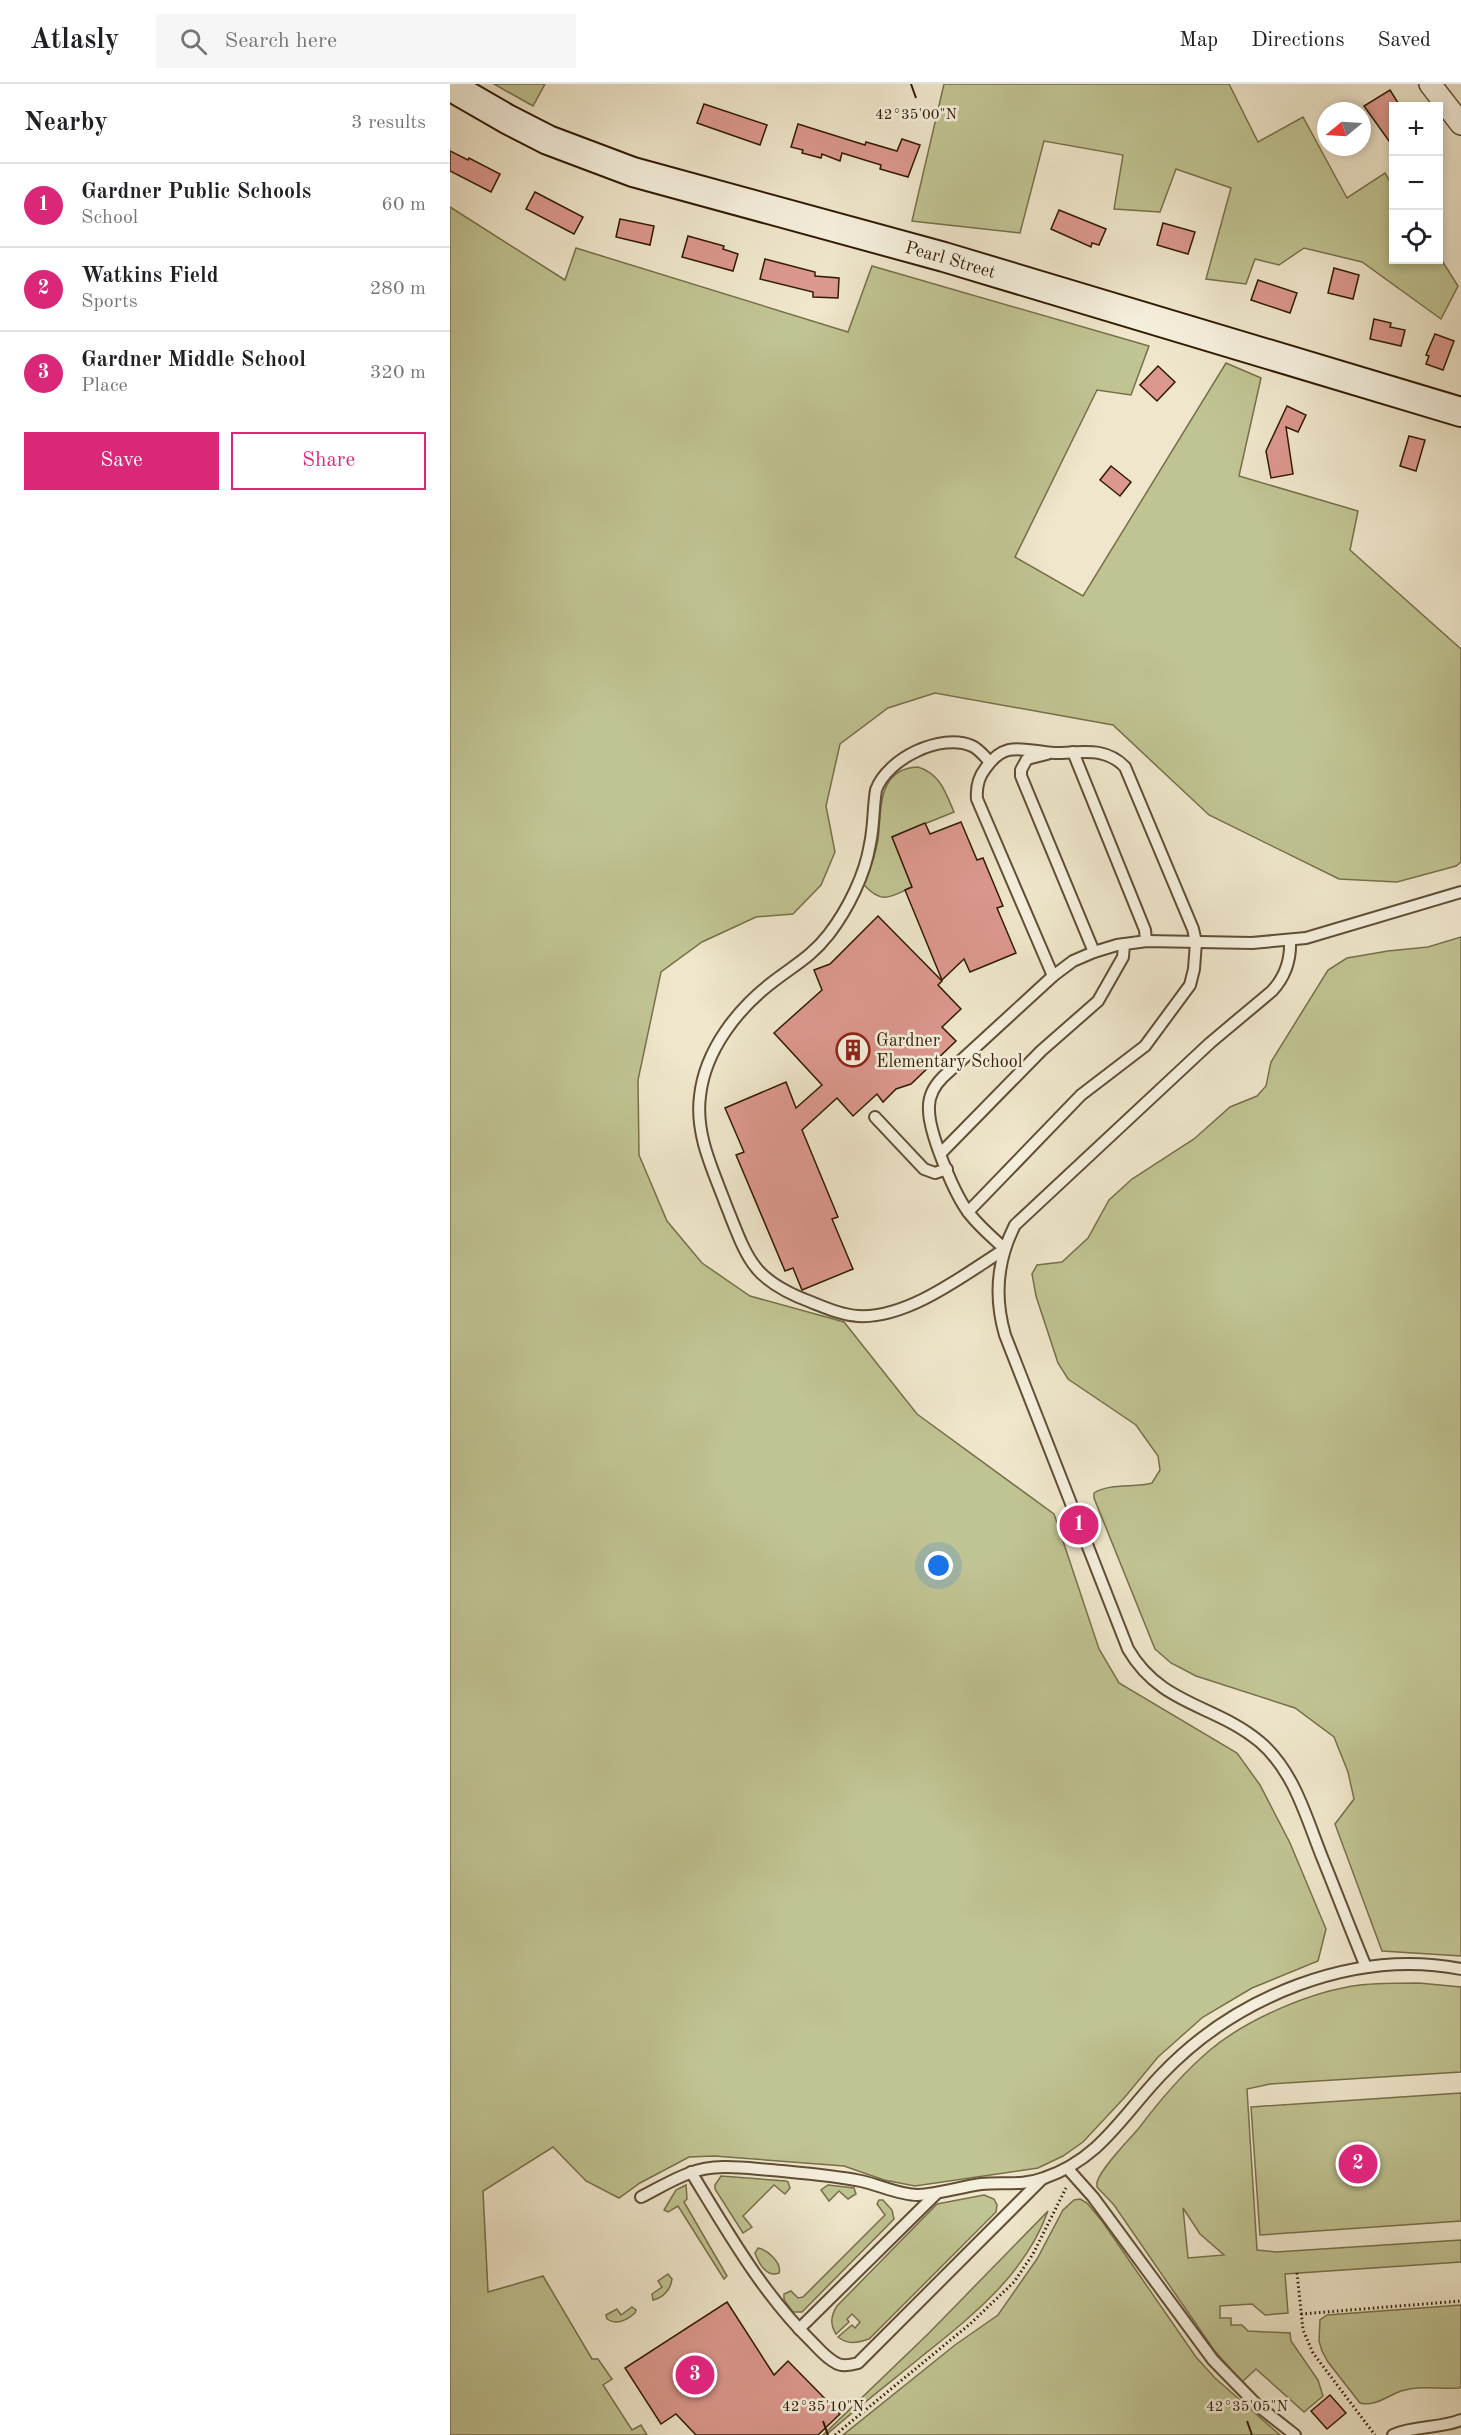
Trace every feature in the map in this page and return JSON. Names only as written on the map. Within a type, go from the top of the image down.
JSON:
[{"type":"main road","name":"Pearl Street","points":[[450,86],[548,140],[631,171],[944,257],[1461,412]]},
{"type":"street","points":[[1430,84],[1461,124]]},
{"type":"lane","points":[[990,762],[972,746],[945,744],[918,749],[908,754],[885,774],[876,790],[868,855],[843,912],[811,955],[764,989],[725,1033],[714,1049],[706,1071],[700,1094],[699,1112],[707,1155],[752,1265],[777,1288],[794,1296],[851,1315],[883,1313],[933,1294],[1005,1249]]},
{"type":"lane","points":[[1053,753],[1013,748],[996,755],[978,783],[980,806],[1053,976]]},
{"type":"lane","points":[[1073,752],[1146,930],[1146,941]]},
{"type":"lane","points":[[968,1212],[1081,1095],[1145,1046],[1190,985],[1194,969],[1196,942],[1189,918],[1125,767],[1113,757],[1100,752],[1053,753],[1027,759],[1021,770],[1021,776],[1094,952]]},
{"type":"lane","points":[[1005,1249],[968,1212],[959,1198],[940,1153],[928,1111],[931,1094],[936,1084],[1053,976],[1073,961],[1094,952],[1124,944],[1146,941],[1252,943],[1290,940],[1316,935],[1461,892]]},
{"type":"lane","points":[[1290,940],[1288,963],[1280,983],[1016,1225],[1005,1249],[998,1284],[998,1303],[1003,1327],[1128,1649],[1146,1674],[1161,1688],[1248,1733],[1281,1764],[1296,1792],[1366,1968]]},
{"type":"lane","points":[[940,1153],[1041,1051],[1098,1000],[1125,953],[1124,944]]},
{"type":"lane","points":[[875,1117],[924,1169],[935,1173],[947,1169]]},
{"type":"lane","points":[[641,2197],[691,2172],[740,2167],[820,2174],[916,2195],[982,2184],[1024,2183],[1042,2179],[1070,2171],[1110,2135],[1171,2064],[1224,2022],[1251,2007],[1310,1981],[1340,1972],[1403,1964],[1461,1969]]},
{"type":"lane","points":[[1070,2171],[1093,2196],[1214,2360],[1257,2405],[1295,2435]]},
{"type":"lane","points":[[691,2172],[740,2252],[799,2329],[837,2364],[858,2363],[1042,2179]]},
{"type":"lane","points":[[799,2329],[937,2193]]},
{"type":"lane","points":[[1393,2435],[1411,2429],[1444,2426],[1461,2420]]},
{"type":"path","points":[[835,2435],[970,2324],[1014,2282],[1033,2254],[1070,2171]]},
{"type":"path","points":[[1297,2273],[1303,2330],[1314,2353],[1375,2435]]},
{"type":"path","points":[[1301,2314],[1461,2301]]},
{"type":"green space","points":[[494,84],[545,84],[533,106]]},
{"type":"green space","points":[[944,84],[1229,84],[1258,142],[1303,117],[1317,143],[1317,156],[1324,156],[1347,198],[1385,173],[1389,180],[1389,264],[1443,262],[1458,286],[1441,319],[1362,262],[1304,248],[1279,265],[1255,259],[1246,284],[1206,279],[1231,188],[1176,169],[1160,212],[1114,209],[1123,155],[1044,141],[1020,233],[912,221]]},
{"type":"green space","points":[[450,207],[565,280],[576,248],[848,332],[872,266],[1149,346],[1131,395],[1097,390],[1015,557],[1083,596],[1226,363],[1261,378],[1239,476],[1358,511],[1350,550],[1461,649],[1461,862],[1456,866],[1397,882],[1339,879],[1209,815],[1113,725],[935,693],[888,708],[840,744],[826,806],[835,852],[821,885],[793,914],[756,917],[702,942],[661,972],[638,1080],[639,1155],[667,1221],[702,1263],[750,1296],[844,1322],[917,1414],[1054,1514],[1099,1649],[1119,1683],[1237,1753],[1260,1785],[1290,1843],[1326,1929],[1318,1961],[1252,1988],[1203,2017],[1158,2057],[1083,2142],[1063,2156],[1038,2168],[915,2186],[884,2180],[844,2166],[714,2156],[689,2157],[640,2183],[619,2198],[586,2181],[553,2147],[483,2191],[488,2292],[543,2276],[592,2359],[598,2359],[612,2379],[603,2385],[632,2430],[641,2425],[647,2435],[450,2435]]},
{"type":"green space","points":[[918,767],[937,779],[954,812],[892,837],[912,887],[892,896],[882,897],[864,885],[878,840],[884,793],[888,783],[895,775],[904,769]]},
{"type":"green space","points":[[1461,937],[1461,1956],[1382,1951],[1335,1824],[1354,1799],[1348,1772],[1334,1737],[1295,1708],[1196,1676],[1171,1663],[1155,1649],[1094,1498],[1094,1493],[1107,1488],[1152,1483],[1160,1470],[1158,1456],[1136,1425],[1068,1379],[1058,1363],[1036,1296],[1032,1274],[1037,1265],[1062,1262],[1088,1238],[1109,1200],[1132,1179],[1194,1139],[1230,1107],[1257,1096],[1266,1086],[1271,1062],[1328,970],[1347,958],[1428,947]]},
{"type":"green space","points":[[1382,1983],[1419,1983],[1461,1987],[1461,2072],[1270,2084],[1247,2089],[1257,2250],[1276,2252],[1461,2240],[1461,2262],[1285,2274],[1288,2313],[1265,2315],[1252,2304],[1220,2306],[1220,2318],[1231,2318],[1231,2325],[1242,2325],[1248,2331],[1290,2333],[1291,2341],[1318,2380],[1323,2396],[1304,2412],[1256,2369],[1242,2382],[1214,2350],[1114,2205],[1097,2187],[1097,2182],[1110,2162],[1181,2077],[1210,2050],[1242,2028],[1281,2008],[1341,1988]],"holes":[[[1183,2208],[1200,2234],[1224,2255],[1188,2258]]]},
{"type":"green space","points":[[1461,2093],[1461,2221],[1260,2235],[1251,2107]]},
{"type":"green space","points":[[721,2176],[786,2181],[790,2188],[785,2194],[774,2185],[743,2216],[752,2227],[743,2233],[715,2189]]},
{"type":"green space","points":[[686,2185],[687,2199],[684,2202],[727,2276],[724,2279],[678,2206],[668,2212],[664,2210],[676,2190]]},
{"type":"green space","points":[[828,2185],[854,2188],[856,2194],[848,2199],[839,2191],[829,2201],[821,2190]]},
{"type":"green space","points":[[984,2195],[994,2199],[997,2205],[996,2212],[869,2339],[853,2342],[838,2337],[852,2325],[855,2328],[860,2322],[852,2314],[847,2319],[849,2322],[836,2334],[832,2320],[837,2306],[937,2204]]},
{"type":"green space","points":[[1080,2199],[1087,2203],[1102,2221],[1196,2357],[1215,2378],[1280,2435],[843,2435],[955,2345],[998,2315],[1037,2259],[1063,2210],[1074,2200]]},
{"type":"green space","points":[[879,2200],[883,2200],[892,2210],[894,2219],[802,2312],[793,2312],[784,2300],[784,2294],[791,2291],[798,2298],[803,2297],[885,2215],[877,2204]]},
{"type":"green space","points":[[1048,2211],[1026,2255],[1011,2275],[978,2310],[826,2435],[823,2435],[929,2333]]},
{"type":"green space","points":[[758,2248],[766,2251],[773,2258],[778,2265],[779,2273],[771,2274],[764,2269],[755,2253]]},
{"type":"green space","points":[[668,2274],[672,2279],[668,2290],[653,2300],[652,2294],[662,2287],[658,2281]]},
{"type":"green space","points":[[1461,2305],[1461,2387],[1459,2388],[1408,2389],[1371,2404],[1360,2403],[1328,2362],[1319,2341],[1320,2320],[1327,2315]]},
{"type":"green space","points":[[632,2307],[636,2310],[635,2313],[625,2320],[614,2322],[607,2319],[606,2315],[617,2309],[621,2315]]},
{"type":"building","points":[[1390,90],[1398,102],[1389,102],[1389,141],[1371,116],[1370,102]]},
{"type":"building","points":[[704,104],[767,125],[760,145],[697,123]]},
{"type":"building","points":[[798,124],[865,145],[866,142],[897,151],[902,139],[920,145],[908,177],[880,169],[881,165],[842,153],[840,161],[822,154],[821,158],[802,153],[803,150],[791,147]]},
{"type":"building","points":[[450,151],[500,174],[491,192],[450,171]]},
{"type":"building","points":[[535,192],[583,217],[574,234],[526,209]]},
{"type":"building","points":[[1059,210],[1106,229],[1099,245],[1092,243],[1091,247],[1051,229]]},
{"type":"building","points":[[620,219],[654,226],[650,245],[616,237]]},
{"type":"building","points":[[1163,223],[1195,232],[1188,254],[1157,245]]},
{"type":"building","points":[[688,236],[724,246],[723,249],[738,254],[733,271],[682,257]]},
{"type":"building","points":[[765,259],[815,272],[815,276],[839,278],[838,298],[813,297],[813,292],[760,279]]},
{"type":"building","points":[[1334,268],[1359,275],[1353,299],[1328,293]]},
{"type":"building","points":[[1258,280],[1297,293],[1290,313],[1251,300]]},
{"type":"building","points":[[1374,319],[1391,323],[1390,327],[1405,330],[1401,346],[1370,339]]},
{"type":"building","points":[[1435,334],[1454,341],[1443,370],[1426,364],[1429,356],[1426,355]]},
{"type":"building","points":[[1158,366],[1175,382],[1157,401],[1140,385]]},
{"type":"building","points":[[1287,406],[1306,415],[1298,432],[1286,427],[1293,474],[1271,478],[1266,451]]},
{"type":"building","points":[[1409,436],[1425,440],[1416,471],[1400,466]]},
{"type":"building","points":[[1111,466],[1131,482],[1120,496],[1100,480]]},
{"type":"building","points":[[961,822],[977,860],[983,858],[1003,906],[997,908],[1016,953],[970,972],[964,959],[942,980],[905,890],[912,887],[892,837],[925,823],[930,834]]},
{"type":"building","name":"Gardner Elementary School","points":[[878,916],[942,981],[938,985],[961,1009],[942,1027],[956,1041],[911,1084],[896,1089],[883,1102],[877,1094],[853,1116],[837,1098],[802,1130],[838,1217],[832,1219],[853,1269],[802,1290],[793,1268],[785,1271],[736,1155],[744,1152],[725,1108],[786,1082],[796,1108],[822,1085],[774,1033],[822,990],[814,970],[830,964]]},
{"type":"building","points":[[727,2302],[774,2375],[788,2361],[840,2414],[818,2435],[696,2435],[676,2414],[661,2424],[625,2368]]},
{"type":"building","points":[[1330,2395],[1346,2413],[1327,2429],[1311,2411]]},
{"type":"place","name":"Gardner Elementary School","points":[[853,1050]]},
{"type":"place","name":"Gardner Public Schools","points":[[1079,1525]]},
{"type":"place","name":"Watkins Field","points":[[1358,2164]]},
{"type":"place","name":"Gardner Middle School","points":[[695,2375]]}]
